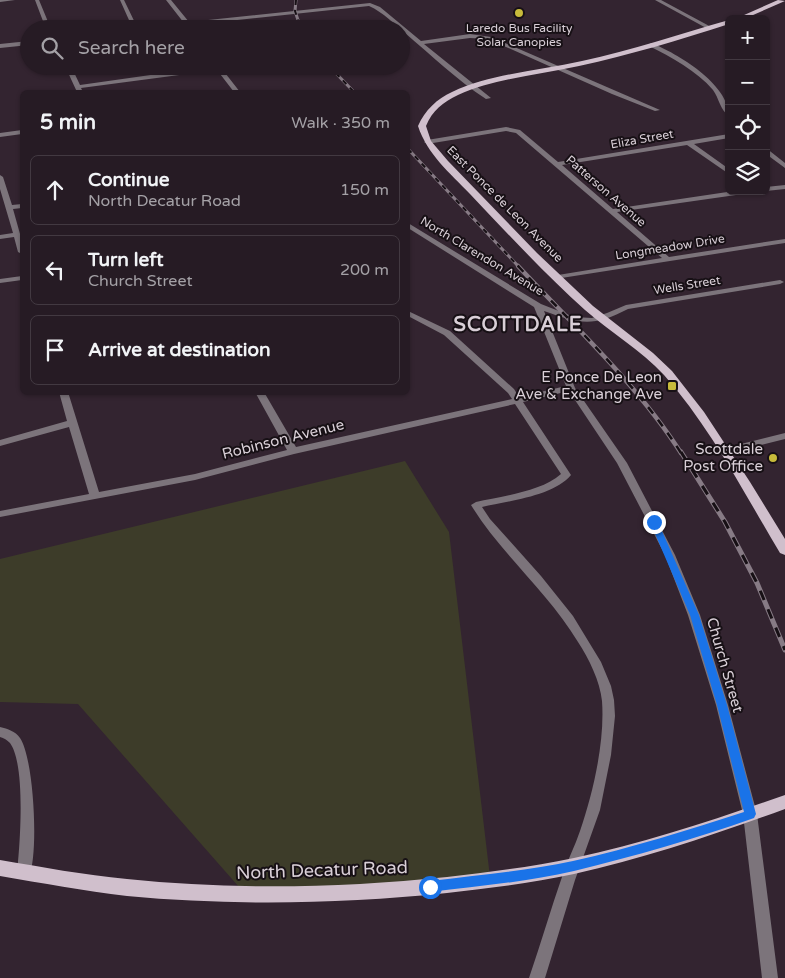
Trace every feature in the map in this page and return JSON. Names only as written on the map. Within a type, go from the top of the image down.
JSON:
[{"type":"main road","points":[[747,15],[782,0]]},
{"type":"main road","name":"East Ponce de Leon Avenue","points":[[725,23],[651,46],[472,87],[443,99],[428,113],[422,126],[427,142],[444,163],[600,318],[649,355],[668,373],[724,451],[785,550]]},
{"type":"main road","name":"North Decatur Road","points":[[0,868],[142,888],[302,894],[430,887],[524,875],[573,866],[674,840],[785,802]]},
{"type":"street","points":[[0,1],[13,0]]},
{"type":"street","points":[[37,0],[46,20]]},
{"type":"street","points":[[122,0],[132,20]]},
{"type":"street","points":[[168,0],[185,20]]},
{"type":"street","points":[[657,0],[710,28]]},
{"type":"street","points":[[238,20],[367,4],[375,5],[392,20]]},
{"type":"street","points":[[410,35],[472,87],[488,98]]},
{"type":"street","points":[[420,43],[470,36],[483,37],[658,110]]},
{"type":"street","points":[[0,46],[20,44]]},
{"type":"street","points":[[651,46],[666,51],[710,83],[720,95],[725,106]]},
{"type":"street","points":[[72,75],[79,90],[169,75]]},
{"type":"street","points":[[223,75],[235,90]]},
{"type":"street","name":"Patterson Avenue","points":[[427,142],[510,129],[518,130],[667,259]]},
{"type":"street","points":[[0,135],[20,132]]},
{"type":"street","name":"Eliza Street","points":[[558,164],[725,137]]},
{"type":"street","points":[[687,142],[725,169]]},
{"type":"street","points":[[770,153],[785,166]]},
{"type":"street","points":[[0,177],[3,199],[9,208],[20,245]]},
{"type":"street","points":[[770,189],[785,187]]},
{"type":"street","points":[[612,211],[725,195]]},
{"type":"street","points":[[9,208],[20,206]]},
{"type":"street","name":"North Clarendon Avenue","points":[[410,226],[538,306],[582,321],[600,318]]},
{"type":"street","points":[[0,237],[17,234]]},
{"type":"street","name":"Longmeadow Drive","points":[[558,277],[785,241]]},
{"type":"street","points":[[0,281],[20,278]]},
{"type":"street","name":"Wells Street","points":[[600,318],[626,307],[780,282]]},
{"type":"street","name":"Church Street","points":[[538,306],[558,361],[571,388],[622,463],[654,522],[694,615],[722,705],[750,814],[770,978]]},
{"type":"street","points":[[410,313],[448,333],[518,399],[524,412],[566,474],[563,479],[545,487],[476,505],[486,521],[564,612],[591,654],[606,688],[608,720],[602,768],[589,824],[573,866],[537,978]]},
{"type":"street","name":"Robinson Avenue","points":[[0,514],[196,476],[293,451],[571,388]]},
{"type":"street","points":[[65,395],[95,496]]},
{"type":"street","points":[[261,395],[293,451]]},
{"type":"street","points":[[0,444],[72,423]]},
{"type":"street","points":[[724,451],[785,436]]},
{"type":"street","points":[[0,732],[10,735],[20,751],[28,836],[24,872]]},
{"type":"shaded area","points":[[405,461],[449,532],[490,877],[334,890],[239,887],[78,704],[0,702],[0,559]]},
{"type":"railway","points":[[296,0],[295,11],[298,20]]},
{"type":"railway","points":[[338,75],[352,90]]},
{"type":"railway","points":[[410,151],[519,267]]},
{"type":"railway","points":[[518,266],[625,380],[645,403],[681,453]]},
{"type":"railway","points":[[681,452],[725,522],[757,583],[785,650]]},
{"type":"place","name":"Laredo Bus Facility Solar Canopies","points":[[519,13]]},
{"type":"place","name":"E Ponce De Leon Ave & Exchange Ave","points":[[672,386]]},
{"type":"place","name":"Scottdale Post Office","points":[[773,458]]},
{"type":"district","name":"SCOTTDALE","points":[[518,325]]},
{"type":"route","points":[[430,887],[524,875],[573,866],[674,840],[750,814],[722,705],[694,615],[670,555],[654,522]]}]
